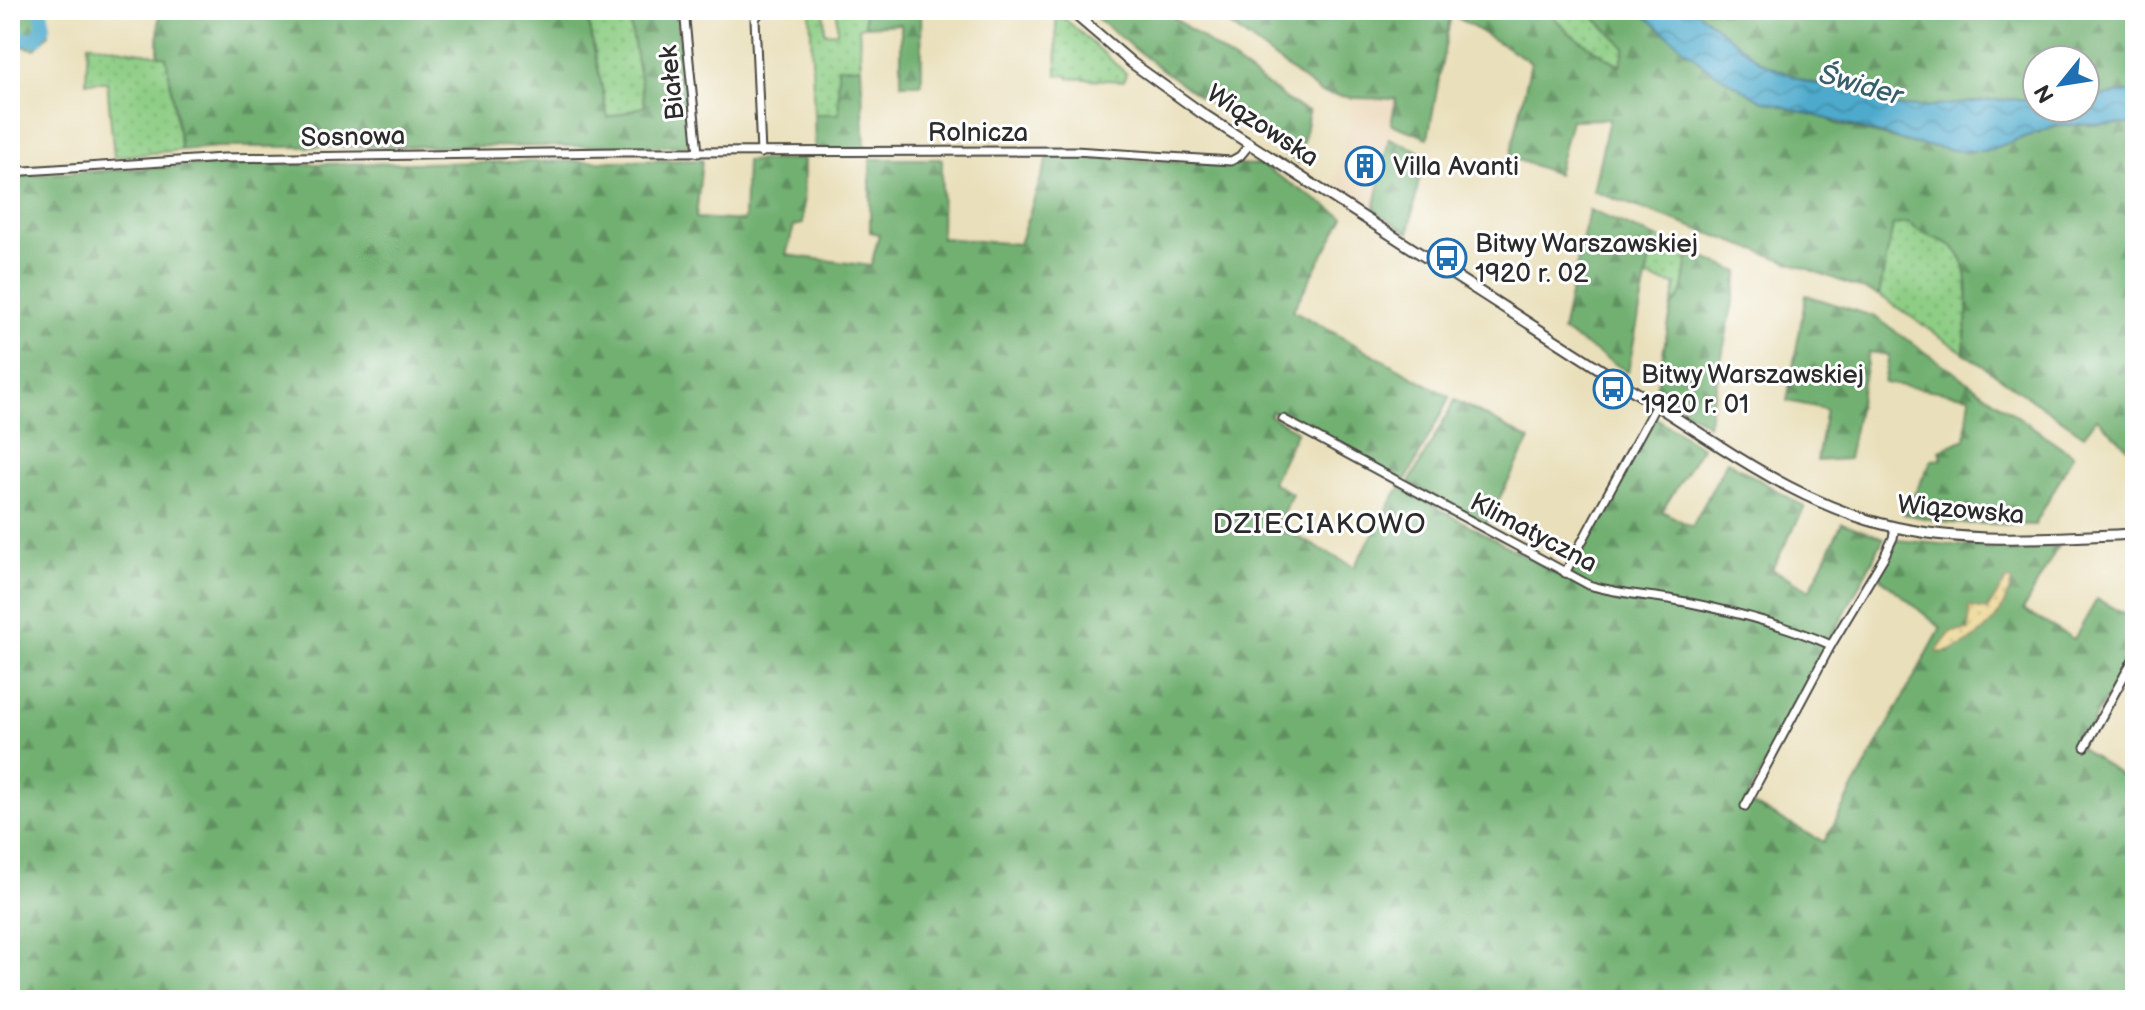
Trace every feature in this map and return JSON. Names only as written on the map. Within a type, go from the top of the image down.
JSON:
[{"type":"main road","name":"Wiązowska","points":[[1070,10],[1132,63],[1250,144],[1773,479],[1840,510],[1923,532],[1989,538],[2135,534]]},
{"type":"street","name":"Białek","points":[[684,10],[698,153]]},
{"type":"street","points":[[761,10],[755,19],[761,153]]},
{"type":"street","name":"Rolnicza","points":[[698,153],[1075,151],[1231,161],[1250,144]]},
{"type":"street","name":"Sosnowa","points":[[10,172],[223,158],[698,153]]},
{"type":"street","points":[[1565,573],[1656,405]]},
{"type":"street","name":"Klimatyczna","points":[[1283,419],[1589,585],[1611,592],[1672,600],[1721,611],[1809,635],[1831,645]]},
{"type":"street","points":[[1745,806],[1831,645],[1884,557],[1895,527]]},
{"type":"street","points":[[2085,747],[2135,656]]},
{"type":"shaded area","points":[[1354,98],[1397,99],[1374,210],[1335,187]]},
{"type":"green space","points":[[10,10],[47,10],[49,34],[35,49],[10,44]]},
{"type":"green space","points":[[159,10],[586,10],[608,118],[645,106],[628,10],[676,10],[689,146],[217,147],[181,150],[166,57],[158,55]]},
{"type":"green space","points":[[586,10],[628,10],[645,106],[608,118]]},
{"type":"green space","points":[[810,10],[824,10],[825,33],[837,32],[837,10],[864,10],[865,26],[859,27],[861,67],[838,67],[839,114],[814,114]]},
{"type":"green space","points":[[864,10],[921,10],[922,84],[901,84],[901,24],[865,26]]},
{"type":"green space","points":[[1092,10],[1163,10],[1297,107],[1309,111],[1299,163],[1166,73],[1091,13]]},
{"type":"green space","points":[[1210,10],[1546,10],[1571,34],[1620,66],[1625,47],[1587,10],[1635,10],[1836,124],[1911,143],[1958,151],[1986,151],[2057,125],[2135,124],[2135,455],[2097,418],[2084,435],[1964,353],[1968,296],[1965,267],[1960,255],[1952,246],[1920,232],[1909,223],[1893,225],[1879,295],[1593,191],[1609,119],[1571,120],[1557,174],[1510,157],[1531,62],[1451,14],[1428,138],[1391,124],[1396,99],[1321,93]]},
{"type":"green space","points":[[1546,10],[1587,10],[1625,47],[1621,66],[1571,34]]},
{"type":"green space","points":[[1695,10],[2135,10],[2135,91],[2101,96],[2101,44],[2021,44],[2021,99],[1926,107],[1891,106],[1854,91],[1807,82],[1761,62]]},
{"type":"green space","points":[[1056,11],[1126,73],[1124,81],[1057,75]]},
{"type":"green space","points":[[88,43],[166,56],[181,150],[114,157],[107,82],[86,82]]},
{"type":"green space","points":[[838,67],[861,67],[865,149],[815,149],[814,114],[839,114]]},
{"type":"green space","points":[[1389,138],[1424,153],[1409,233],[1374,210]]},
{"type":"green space","points":[[1048,157],[1261,165],[1344,217],[1293,310],[1450,397],[1405,482],[1272,411],[1269,415],[1297,431],[1272,482],[1292,494],[1277,526],[1354,567],[1400,487],[1568,580],[1654,417],[1702,447],[1662,511],[1692,527],[1727,461],[1805,507],[1772,569],[1810,590],[1842,523],[1884,538],[1746,801],[1824,842],[1941,628],[1877,575],[1897,540],[1987,548],[2058,546],[2023,610],[2074,639],[2097,599],[2135,620],[2135,646],[2079,747],[2135,785],[2135,1000],[10,1000],[10,176],[207,165],[702,160],[696,218],[744,221],[746,161],[804,159],[803,224],[794,226],[786,255],[871,266],[879,234],[870,232],[870,159],[942,159],[941,238],[1019,244]]},
{"type":"green space","points":[[1589,210],[1654,237],[1628,372],[1562,331]]},
{"type":"green space","points":[[1909,222],[1920,231],[1952,246],[1965,266],[1968,296],[1964,353],[1879,295],[1893,224]]},
{"type":"green space","points":[[1654,237],[1690,252],[1681,295],[1672,306],[1676,285],[1646,278]]},
{"type":"green space","points":[[1690,252],[1739,272],[1708,425],[1656,390],[1672,306],[1681,295]]},
{"type":"green space","points":[[1806,295],[1875,317],[2073,455],[2035,525],[1950,523],[1904,514],[1932,460],[1942,459],[1940,450],[1965,439],[1970,396],[1884,383],[1889,355],[1869,352],[1848,459],[1817,461],[1826,409],[1787,401]]},
{"type":"green space","points":[[1455,400],[1530,440],[1486,524],[1409,483]]},
{"type":"sand","points":[[2007,579],[2012,582],[2007,597],[1988,627],[1963,646],[1936,652],[1951,632],[1969,630],[1969,607],[1987,610]]},
{"type":"water","points":[[1635,10],[1695,10],[1761,62],[1807,82],[1854,91],[1891,106],[1926,107],[2021,99],[2021,124],[2101,124],[2101,96],[2135,91],[2135,124],[2057,125],[1986,151],[1958,151],[1911,143],[1761,100],[1707,68]]},
{"type":"waterway","points":[[10,28],[24,39],[36,39],[44,26],[41,10]]},
{"type":"place","name":"Villa Avanti","points":[[1365,166]]},
{"type":"place","name":"Bitwy Warszawskiej 1920 r. 02","points":[[1447,258]]},
{"type":"place","name":"Bitwy Warszawskiej 1920 r. 01","points":[[1613,389]]},
{"type":"district","name":"DZIECIAKOWO","points":[[1320,523]]},
{"type":"water label","name":"Świder","points":[[1861,84]]}]
